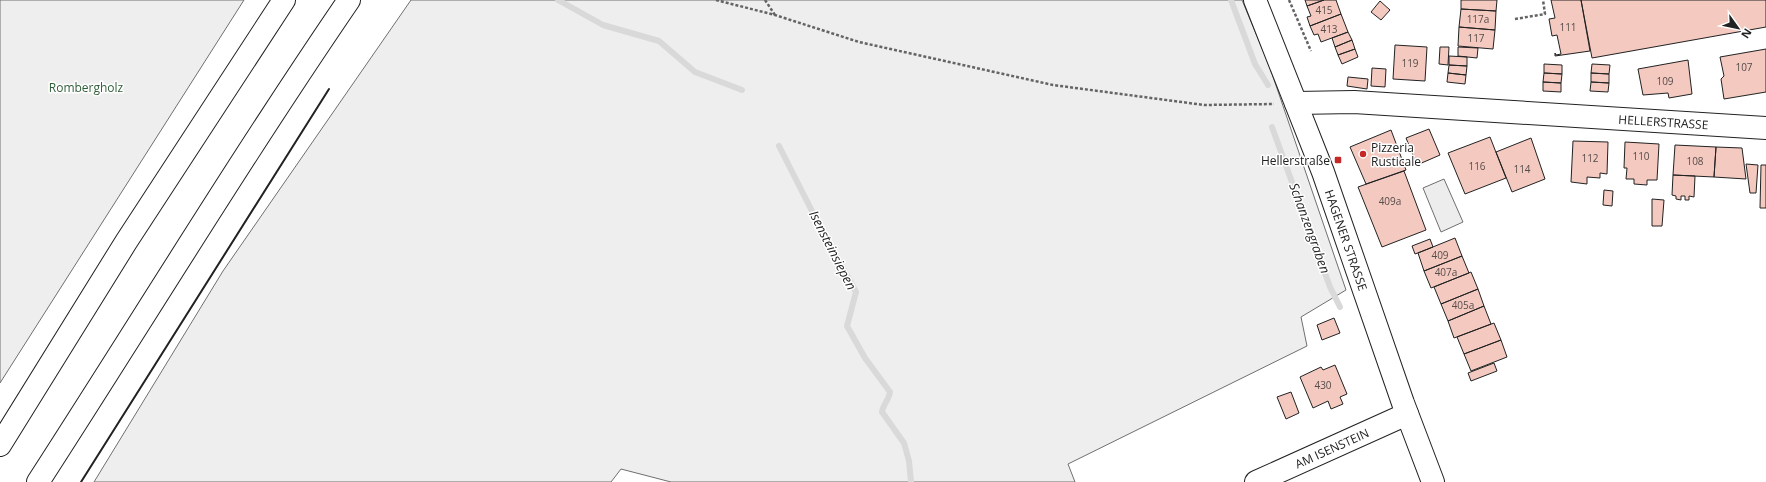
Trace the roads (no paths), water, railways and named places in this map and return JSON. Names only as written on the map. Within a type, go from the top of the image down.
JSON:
[{"type":"main road","points":[[0,445],[122,248],[284,0]]},
{"type":"main road","points":[[38,482],[305,64],[349,0]]},
{"type":"main road","name":"HAGENER STRASSE","points":[[1255,0],[1337,211],[1407,414],[1433,482]]},
{"type":"main road","name":"HELLERSTRASSE","points":[[1296,103],[1354,102],[1766,128]]},
{"type":"main road","name":"AM ISENSTEIN","points":[[1256,482],[1407,414]]},
{"type":"waterway","name":"Isensteinsiepen","points":[[558,0],[603,25],[659,41],[695,72],[742,90]]},
{"type":"waterway","name":"Schanzengraben","points":[[1231,0],[1255,64],[1268,85]]},
{"type":"waterway","name":"Schanzengraben","points":[[1272,127],[1330,287],[1340,307]]},
{"type":"waterway","name":"Isensteinsiepen","points":[[779,146],[815,217],[856,292],[847,326],[865,358],[890,392],[882,412],[904,443],[909,461],[911,482]]},
{"type":"place","name":"Pizzeria Rusticale","points":[[1363,154]]},
{"type":"place","name":"Hellerstraße","points":[[1338,160]]},
{"type":"park label","name":"Rombergholz","points":[[86,87]]}]
